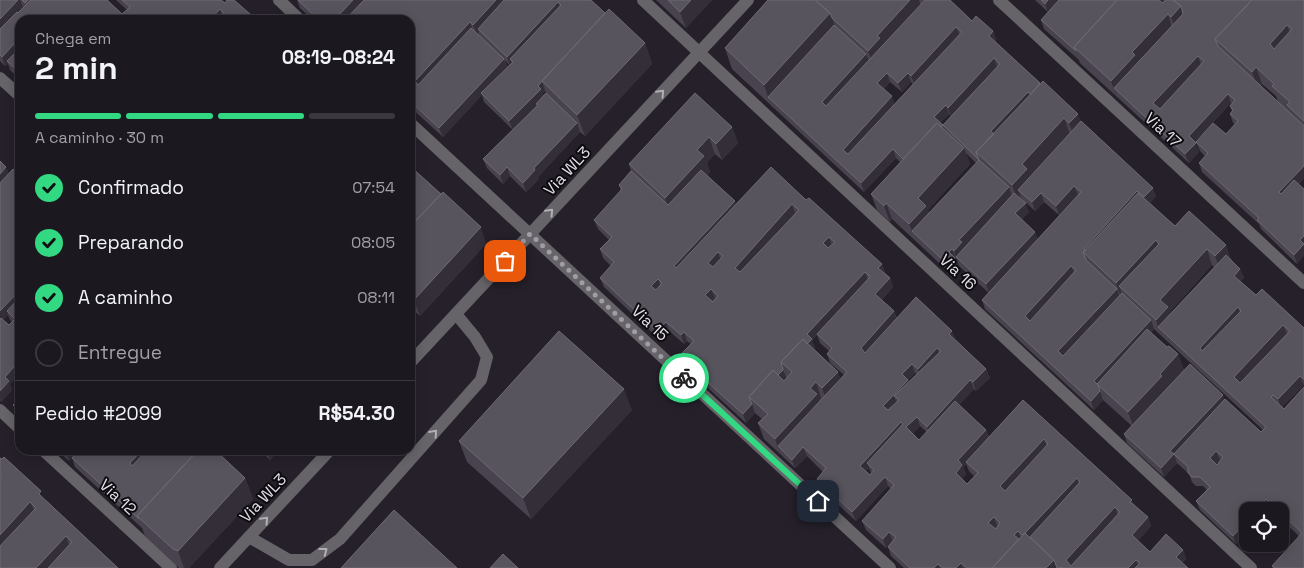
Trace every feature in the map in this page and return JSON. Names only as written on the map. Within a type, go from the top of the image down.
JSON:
[{"type":"street","points":[[278,0],[294,15]]},
{"type":"street","name":"Via 16","points":[[643,0],[1251,568]]},
{"type":"street","name":"Via WL3","points":[[415,358],[748,0]]},
{"type":"street","name":"Via 17","points":[[999,0],[1304,283]]},
{"type":"street","points":[[0,78],[15,92]]},
{"type":"street","name":"Via 15","points":[[415,128],[890,568]]},
{"type":"street","points":[[415,454],[481,380],[487,357],[475,337],[456,314]]},
{"type":"street","points":[[0,410],[15,424]]},
{"type":"street","name":"Via 12","points":[[48,455],[171,568]]},
{"type":"street","name":"Via WL3","points":[[220,568],[325,455]]},
{"type":"street","points":[[249,537],[289,560],[312,560],[340,539],[414,455]]},
{"type":"building","points":[[0,0],[18,0],[0,19]]},
{"type":"building","points":[[31,0],[107,0],[122,14],[130,7],[122,0],[221,0],[225,3],[227,0],[234,0],[251,15],[225,15],[220,9],[215,15],[15,15],[15,45],[2,57],[0,55],[0,29],[17,12]]},
{"type":"building","points":[[298,0],[353,0],[339,15],[314,15]]},
{"type":"building","points":[[364,0],[496,0],[473,25],[470,22],[415,81],[415,15],[350,15]]},
{"type":"building","points":[[504,0],[591,0],[605,13],[542,81],[538,86],[541,89],[509,121],[481,93],[513,62],[510,59],[561,5],[558,2],[507,57],[478,29]]},
{"type":"building","points":[[668,0],[691,0],[680,12]]},
{"type":"building","points":[[768,0],[815,0],[830,13],[764,85],[725,48]]},
{"type":"building","points":[[815,0],[910,0],[877,36],[880,38],[868,51]]},
{"type":"building","points":[[925,0],[950,0],[972,21],[976,16],[993,31],[989,36],[1040,83],[1031,94],[1028,92],[991,131],[994,134],[976,152],[979,160],[943,125],[941,127],[937,123],[903,159],[893,149],[861,183],[768,97],[834,25],[866,54],[822,102],[826,106]],"holes":[[[956,27],[962,32],[848,154],[843,150],[892,96],[877,83],[887,73],[898,83],[908,73],[911,76]],[[994,58],[1000,64],[943,125],[934,117],[946,105],[948,108]]]},
{"type":"building","points":[[1059,0],[1117,0],[1074,47],[1076,51],[1041,20]]},
{"type":"building","points":[[1117,0],[1159,0],[1163,3],[1166,0],[1173,0],[1181,6],[1171,17],[1168,14],[1132,52],[1135,55],[1111,81],[1074,47]]},
{"type":"building","points":[[1173,0],[1252,0],[1215,39],[1218,46],[1304,126],[1304,166],[1279,192],[1281,194],[1294,180],[1304,189],[1304,236],[1300,240],[1304,244],[1294,255],[1257,220],[1259,218],[1199,163],[1208,153],[1196,142],[1213,123],[1226,134],[1238,121],[1230,114],[1233,110],[1230,106],[1235,100],[1228,94],[1189,136],[1196,143],[1185,154],[1114,88],[1183,14],[1181,6]],"holes":[[[1198,56],[1204,61],[1160,109],[1153,103]]]},
{"type":"building","points":[[1252,0],[1304,0],[1304,121],[1287,105],[1290,102],[1272,86],[1274,84],[1256,67],[1252,72],[1215,39]],"holes":[[[1287,25],[1292,29],[1274,49],[1270,44]]]},
{"type":"building","points":[[609,9],[645,43],[577,115],[542,81]]},
{"type":"building","points":[[471,28],[504,59],[439,128],[415,106],[415,81],[418,85]]},
{"type":"building","points":[[15,53],[15,68],[7,61]]},
{"type":"building","points":[[1043,81],[1078,114],[1069,123],[1064,118],[1022,164],[1027,169],[1012,185],[976,152]]},
{"type":"building","points":[[546,93],[577,123],[534,168],[535,170],[523,183],[507,167],[500,175],[483,159],[538,105],[536,104]]},
{"type":"building","points":[[695,93],[732,127],[716,144],[709,137],[697,150],[704,156],[665,198],[629,164]]},
{"type":"building","points":[[1081,121],[1153,188],[1144,197],[1137,191],[1083,252],[1086,260],[1117,289],[1058,351],[1063,356],[1122,293],[1151,320],[1094,381],[1100,391],[1091,401],[982,300],[1081,192],[1074,186],[1056,206],[1041,193],[1032,202],[1018,190]],"holes":[[[1071,266],[1076,270],[1030,321],[1025,316]]]},
{"type":"building","points":[[937,123],[964,148],[918,198],[926,206],[909,224],[886,203],[884,206],[871,194]]},
{"type":"building","points":[[979,160],[1009,187],[959,240],[962,242],[954,251],[952,249],[949,252],[955,258],[948,265],[912,231]]},
{"type":"building","points":[[0,161],[6,167],[0,174]]},
{"type":"building","points":[[771,167],[806,200],[809,198],[882,264],[878,268],[890,278],[875,294],[894,311],[861,348],[865,353],[916,297],[952,331],[949,334],[986,369],[973,382],[970,380],[927,427],[917,417],[906,427],[919,440],[955,401],[986,430],[958,460],[962,465],[956,473],[967,484],[978,473],[966,462],[1023,400],[1148,517],[1132,535],[1150,552],[1166,534],[1183,550],[1176,557],[1188,568],[1135,568],[1140,563],[1136,560],[1128,568],[1057,568],[1054,560],[1030,537],[1080,482],[1077,478],[1025,533],[1022,535],[1018,531],[1014,535],[1019,539],[992,568],[967,568],[961,563],[956,568],[943,568],[938,564],[934,568],[910,568],[888,547],[896,537],[889,532],[883,539],[862,521],[894,485],[885,477],[852,512],[817,479],[826,468],[803,447],[792,460],[778,446],[847,372],[827,354],[832,348],[817,334],[870,277],[865,272],[807,334],[812,339],[807,344],[803,339],[781,362],[783,370],[778,375],[773,370],[749,397],[752,404],[743,414],[705,380],[708,377],[682,353],[694,341],[684,332],[681,335],[666,322],[657,331],[600,278],[614,262],[600,249],[612,237],[594,220],[622,189],[619,185],[631,171],[668,205],[701,170],[735,201],[674,266],[676,268]],"holes":[[[792,204],[799,210],[740,272],[735,268]],[[829,237],[835,242],[828,248],[823,243]],[[718,252],[723,256],[713,267],[708,263]],[[658,279],[662,283],[656,290],[651,286]],[[711,289],[718,296],[713,302],[705,295]],[[937,348],[941,351],[894,396],[899,400],[888,410],[883,406],[908,380],[902,374],[912,364],[918,369]],[[901,422],[903,424],[867,463],[874,470],[870,475],[860,466]],[[1044,439],[1048,444],[1005,491],[1000,486]],[[1115,507],[1120,512],[1071,566],[1066,560]],[[994,517],[1000,523],[996,529],[988,523]]]},
{"type":"building","points":[[13,169],[15,171],[15,295],[0,311],[0,183]]},
{"type":"building","points":[[415,171],[441,194],[415,222]]},
{"type":"building","points":[[443,192],[481,227],[415,299],[415,222]]},
{"type":"building","points":[[1014,193],[1026,203],[1015,213],[1035,232],[986,284],[956,257]]},
{"type":"building","points":[[1138,193],[1175,226],[1189,211],[1226,245],[1215,256],[1207,249],[1160,300],[1168,307],[1156,320],[1119,286],[1159,244],[1156,240],[1116,283],[1083,252]]},
{"type":"building","points":[[1226,255],[1240,269],[1234,276],[1256,295],[1262,289],[1304,328],[1304,379],[1300,376],[1278,399],[1273,395],[1271,397],[1284,409],[1304,387],[1304,568],[1274,568],[1272,566],[1285,552],[1289,552],[1289,547],[1302,533],[1289,521],[1289,502],[1269,502],[1266,499],[1263,502],[1239,502],[1239,530],[1233,536],[1196,501],[1210,487],[1200,477],[1192,477],[1188,473],[1188,467],[1174,454],[1225,399],[1261,432],[1266,427],[1158,327]],"holes":[[[1238,307],[1241,311],[1202,351],[1200,348]],[[1283,325],[1290,331],[1240,383],[1234,377]],[[1216,451],[1223,457],[1217,465],[1210,458]]]},
{"type":"building","points":[[15,302],[15,319],[7,311]]},
{"type":"building","points":[[0,319],[9,325],[15,319],[15,366],[5,377],[9,381],[0,391]]},
{"type":"building","points":[[1147,329],[1178,354],[1160,374],[1162,376],[1128,412],[1097,384]]},
{"type":"building","points":[[559,331],[624,389],[523,498],[459,441]]},
{"type":"building","points":[[803,339],[838,372],[822,388],[816,382],[810,388],[817,394],[775,439],[758,423],[768,414],[749,397],[773,370],[784,381],[792,372],[781,362]]},
{"type":"building","points":[[1190,364],[1223,395],[1170,451],[1174,454],[1161,468],[1124,434]]},
{"type":"building","points":[[75,455],[137,455],[130,463],[132,466],[142,455],[193,455],[137,516],[139,519],[72,458]]},
{"type":"building","points":[[193,455],[220,455],[245,478],[178,551],[173,549],[137,516]]},
{"type":"building","points":[[4,457],[41,491],[39,494],[118,568],[48,568],[72,542],[66,536],[36,568],[0,568],[0,546],[36,508],[30,502],[0,535],[0,477],[2,475],[0,474],[0,458]]},
{"type":"building","points":[[394,510],[457,568],[341,568]]},
{"type":"building","points":[[1025,533],[1054,560],[1046,568],[992,568]]},
{"type":"building","points":[[503,554],[518,568],[490,568]]},
{"type":"way so far","points":[[505,261],[530,234],[684,378]]},
{"type":"route","points":[[684,378],[818,501]]}]
